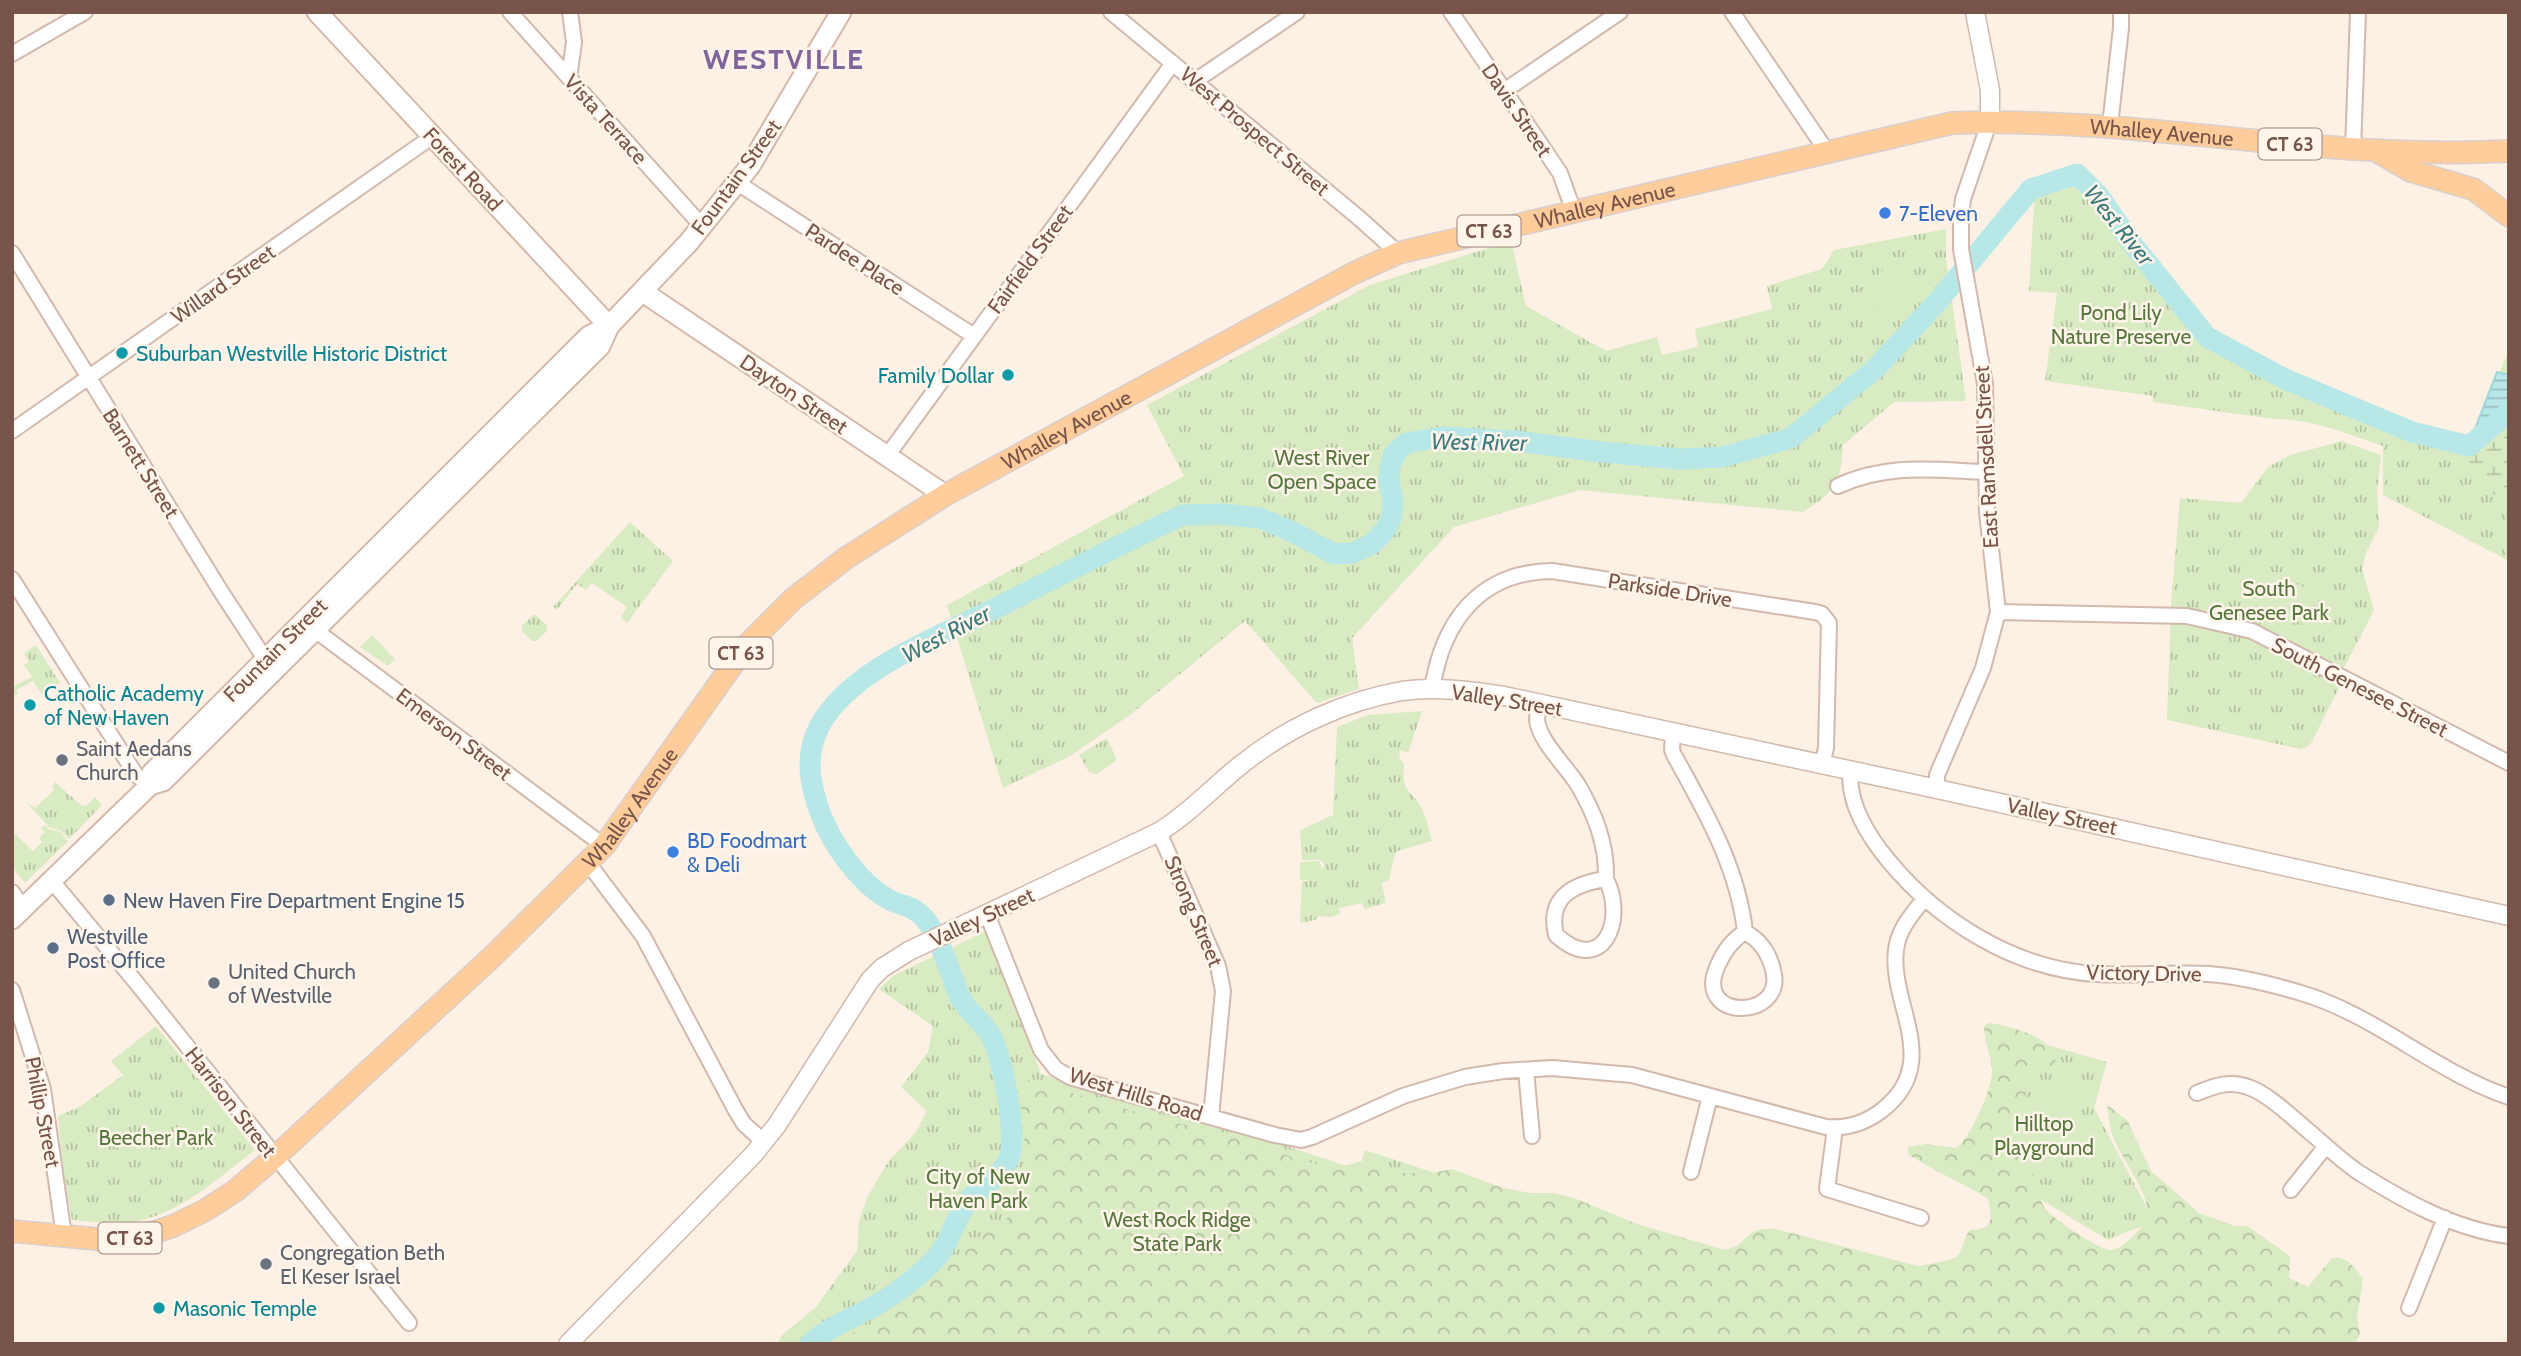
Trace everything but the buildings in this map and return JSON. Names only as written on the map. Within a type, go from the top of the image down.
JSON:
[{"type":"main road","name":"Forest Road","points":[[317,12],[609,326]]},
{"type":"main road","name":"Fountain Street","points":[[16,906],[52,881],[150,785],[163,781],[269,665],[518,417],[589,336],[609,326],[643,292],[702,226],[767,140],[841,12]]},
{"type":"main road","name":"Whalley Avenue","points":[[12,1231],[123,1240],[166,1229],[204,1211],[235,1191],[502,947],[604,846],[702,705],[760,630],[793,598],[846,558],[945,495],[1354,273],[1398,253],[1952,123],[1990,120],[2109,125],[2353,150],[2470,153]]},
{"type":"main road","name":"Whalley Avenue","points":[[2379,152],[2411,170],[2473,189],[2509,216]]},
{"type":"main road","name":"CT 63","points":[[2470,153],[2509,152]]},
{"type":"main road","points":[[2470,153],[2473,189]]},
{"type":"main road","name":"Dayton Street","points":[[643,292],[945,495]]},
{"type":"street","points":[[12,54],[85,12]]},
{"type":"street","name":"Vista Terrace","points":[[510,12],[702,226]]},
{"type":"street","points":[[569,78],[573,42],[570,12]]},
{"type":"street","name":"West Prospect Street","points":[[1111,12],[1398,253]]},
{"type":"street","points":[[1195,81],[1297,12]]},
{"type":"street","name":"Davis Street","points":[[1451,12],[1560,173],[1573,212]]},
{"type":"street","points":[[1504,91],[1620,12]]},
{"type":"street","points":[[1732,12],[1828,153]]},
{"type":"street","points":[[1975,12],[1990,90],[1990,120]]},
{"type":"street","points":[[2109,125],[2122,28],[2121,12]]},
{"type":"street","points":[[2353,150],[2358,12]]},
{"type":"street","name":"Fairfield Street","points":[[887,456],[1173,63]]},
{"type":"street","name":"East Ramsdell Street","points":[[1937,789],[1937,775],[1983,668],[1998,612],[1989,536],[1985,384],[1961,249],[1963,199],[1990,120]]},
{"type":"street","name":"Willard Street","points":[[12,431],[433,136]]},
{"type":"street","name":"Pardee Place","points":[[736,182],[974,336]]},
{"type":"street","name":"Barnett Street","points":[[12,253],[269,665]]},
{"type":"street","points":[[1838,485],[1861,475],[1904,468],[1986,472]]},
{"type":"street","name":"Parkside Drive","points":[[1432,690],[1438,662],[1455,622],[1470,602],[1494,584],[1534,571],[1552,571],[1815,612],[1822,614],[1829,623],[1826,748],[1822,764]]},
{"type":"street","points":[[12,579],[136,775],[150,785]]},
{"type":"street","name":"South Genesee Street","points":[[1998,612],[2187,616],[2252,631],[2509,763]]},
{"type":"street","name":"Emerson Street","points":[[309,626],[604,846]]},
{"type":"street","name":"Valley Street","points":[[568,1344],[764,1142],[865,986],[882,968],[909,951],[1159,832],[1182,816],[1242,764],[1283,735],[1351,705],[1403,691],[1477,692],[1539,704],[1851,770],[2509,916]]},
{"type":"street","points":[[1539,704],[1537,719],[1540,730],[1579,786],[1600,832],[1605,851],[1606,879],[1615,908],[1613,929],[1600,946],[1589,950],[1576,949],[1556,935],[1553,922],[1555,909],[1561,899],[1576,886],[1606,879]]},
{"type":"street","points":[[1673,733],[1671,744],[1674,755],[1716,833],[1732,872],[1740,895],[1745,932],[1761,943],[1773,970],[1775,981],[1763,1002],[1748,1008],[1738,1008],[1726,1005],[1720,1000],[1713,984],[1714,973],[1728,947],[1736,937],[1745,932]]},
{"type":"street","name":"Victory Drive","points":[[1851,770],[1850,791],[1881,852],[1924,899],[1982,938],[2022,957],[2095,974],[2223,975],[2303,993],[2331,1004],[2481,1086],[2509,1097]]},
{"type":"street","name":"Strong Street","points":[[1159,832],[1222,980],[1211,1117]]},
{"type":"street","points":[[588,863],[643,936],[735,1109],[744,1124],[764,1142]]},
{"type":"street","name":"Harrison Street","points":[[52,881],[409,1323]]},
{"type":"street","points":[[1532,1136],[1526,1070],[1571,1068],[1632,1075],[1835,1128],[1863,1122],[1874,1116],[1896,1096],[1906,1081],[1912,1050],[1896,952],[1901,930],[1924,899]]},
{"type":"street","name":"West Hills Road","points":[[987,914],[1041,1050],[1056,1069],[1070,1077],[1301,1140],[1431,1086],[1465,1077],[1526,1070]]},
{"type":"street","name":"Phillip Street","points":[[12,990],[43,1089],[64,1236]]},
{"type":"street","points":[[2197,1093],[2218,1084],[2249,1087],[2282,1110],[2356,1171],[2445,1218],[2481,1231],[2509,1236]]},
{"type":"street","points":[[1691,1172],[1710,1096]]},
{"type":"street","points":[[1835,1128],[1827,1189],[1921,1218]]},
{"type":"street","points":[[2291,1190],[2326,1146]]},
{"type":"street","points":[[2409,1308],[2445,1218]]},
{"type":"green space","name":"Pond Lily Nature Preserve","points":[[2056,181],[2089,187],[2104,200],[2211,327],[2271,368],[2350,403],[2383,414],[2466,453],[2509,355],[2509,561],[2383,495],[2383,446],[2301,421],[2153,402],[2153,396],[2045,381],[2057,293],[2029,291],[2035,187]]},
{"type":"green space","name":"West River Open Space","points":[[1946,229],[1946,258],[1966,401],[1894,402],[1843,445],[1835,485],[1823,498],[1803,512],[1580,490],[1454,527],[1352,638],[1359,689],[1317,703],[1245,621],[1130,715],[1070,756],[1003,788],[947,605],[1184,476],[1147,405],[1370,285],[1511,241],[1526,306],[1606,351],[1657,337],[1662,355],[1698,347],[1695,329],[1772,309],[1767,286],[1822,269],[1834,250]]},
{"type":"green space","points":[[1896,257],[1922,283],[1884,320],[1859,294]]},
{"type":"green space","points":[[2509,425],[2509,501],[2490,491],[2464,465],[2468,451]]},
{"type":"green space","name":"South Genesee Park","points":[[2342,441],[2381,455],[2377,493],[2379,527],[2366,553],[2362,569],[2374,610],[2335,685],[2339,688],[2310,745],[2301,749],[2167,720],[2171,605],[2180,498],[2241,503],[2268,467],[2290,455]]},
{"type":"green space","points":[[630,522],[673,561],[627,623],[621,617],[627,607],[592,583],[586,590],[577,584],[557,610],[553,607]]},
{"type":"green space","points":[[2272,572],[2320,595],[2305,625],[2257,602]]},
{"type":"green space","points":[[533,615],[547,626],[547,631],[536,641],[532,641],[522,631],[522,626]]},
{"type":"green space","points":[[372,635],[395,659],[388,666],[360,647]]},
{"type":"green space","points":[[36,645],[60,683],[42,695],[33,681],[16,690],[18,693],[12,697],[12,687],[32,677],[24,665],[29,661],[24,653]]},
{"type":"green space","points":[[1422,711],[1408,753],[1401,750],[1399,758],[1404,764],[1405,786],[1424,813],[1432,841],[1397,851],[1389,880],[1382,883],[1386,903],[1365,909],[1362,903],[1339,908],[1340,914],[1331,917],[1318,916],[1315,920],[1300,923],[1302,881],[1320,880],[1300,880],[1300,862],[1319,861],[1323,870],[1324,864],[1320,860],[1302,860],[1300,830],[1333,815],[1337,727],[1368,715]]},
{"type":"green space","points":[[1107,738],[1116,758],[1115,762],[1096,774],[1089,772],[1079,755]]},
{"type":"green space","points":[[55,782],[82,806],[95,797],[102,805],[69,839],[60,830],[50,828],[25,801],[35,808],[54,790],[52,787]]},
{"type":"green space","points":[[44,825],[50,830],[59,831],[68,841],[25,883],[12,867],[12,831],[33,851],[42,842],[39,838],[45,832],[41,828]]},
{"type":"green space","name":"West Rock Ridge State Park","points":[[984,932],[987,933],[1041,1074],[1268,1140],[1359,1170],[1365,1150],[1704,1256],[2108,1344],[777,1344],[782,1335],[815,1308],[857,1251],[859,1220],[868,1196],[888,1162],[916,1132],[927,1111],[901,1087],[928,1052],[933,1026],[879,989],[893,976]]},
{"type":"green space","name":"West Rock Ridge State Park","points":[[1989,1023],[2017,1029],[2037,1038],[2053,1050],[2057,1057],[2052,1069],[2036,1074],[2029,1081],[2025,1106],[2035,1182],[2048,1212],[2086,1239],[2111,1250],[2123,1245],[2143,1224],[2146,1201],[2113,1136],[2107,1105],[2127,1120],[2151,1171],[2199,1213],[2235,1226],[2247,1226],[2290,1256],[2289,1278],[2308,1287],[2332,1258],[2342,1259],[2354,1267],[2363,1279],[2357,1317],[2360,1334],[2355,1344],[830,1344],[869,1325],[883,1311],[919,1294],[969,1247],[1005,1221],[1018,1204],[1025,1187],[1027,1164],[1019,1091],[1022,1081],[1027,1080],[1153,1117],[1266,1145],[1297,1160],[1337,1168],[1369,1159],[1403,1173],[1431,1173],[1452,1169],[1503,1188],[1574,1198],[1637,1224],[1725,1250],[1740,1243],[1752,1232],[1776,1229],[1918,1266],[1945,1261],[1955,1258],[1970,1230],[1988,1225],[1991,1218],[1988,1199],[1908,1154],[1908,1147],[1926,1144],[1957,1148],[1969,1133],[1985,1099],[1991,1077],[1984,1026]]},
{"type":"green space","name":"Beecher Park","points":[[156,1026],[255,1150],[196,1195],[163,1213],[127,1223],[72,1220],[63,1172],[58,1116],[81,1106],[123,1075],[111,1061]]},
{"type":"green space","name":"Hilltop Playground","points":[[2012,1035],[2107,1062],[2094,1108],[2154,1221],[2108,1240],[1977,1161]]},
{"type":"green space","points":[[2065,1078],[2082,1095],[2054,1124],[2037,1108]]},
{"type":"water","points":[[2497,372],[2509,375],[2509,425],[2466,452]]},
{"type":"waterway","name":"West River","points":[[810,1344],[834,1327],[886,1299],[929,1265],[945,1245],[968,1201],[1005,1166],[1011,1147],[1012,1132],[1007,1095],[995,1044],[961,999],[933,931],[916,911],[877,892],[857,873],[832,839],[814,793],[810,760],[819,727],[851,688],[897,657],[1183,515],[1223,514],[1260,518],[1334,554],[1353,553],[1372,544],[1391,519],[1393,502],[1389,480],[1390,467],[1394,454],[1406,443],[1442,437],[1516,441],[1681,459],[1722,457],[1791,438],[1876,368],[1938,301],[2031,189],[2077,174],[2099,196],[2133,245],[2207,337],[2285,379],[2412,432],[2469,446],[2509,412]]},
{"type":"place","name":"7-Eleven","points":[[1885,213]]},
{"type":"place","name":"Suburban Westville Historic District","points":[[122,353]]},
{"type":"place","name":"Family Dollar","points":[[1008,375]]},
{"type":"place","name":"Catholic Academy of New Haven","points":[[30,705]]},
{"type":"place","name":"Saint Aedans Church","points":[[62,760]]},
{"type":"place","name":"BD Foodmart & Deli","points":[[673,852]]},
{"type":"place","name":"New Haven Fire Department Engine 15","points":[[109,900]]},
{"type":"place","name":"Westville Post Office","points":[[53,948]]},
{"type":"place","name":"United Church of Westville","points":[[214,983]]},
{"type":"place","name":"Congregation Beth El Keser Israel","points":[[266,1264]]},
{"type":"place","name":"Masonic Temple","points":[[159,1308]]},
{"type":"district","name":"WESTVILLE","points":[[784,59]]},
{"type":"park label","name":"City of New Haven Park","points":[[978,1188]]}]
